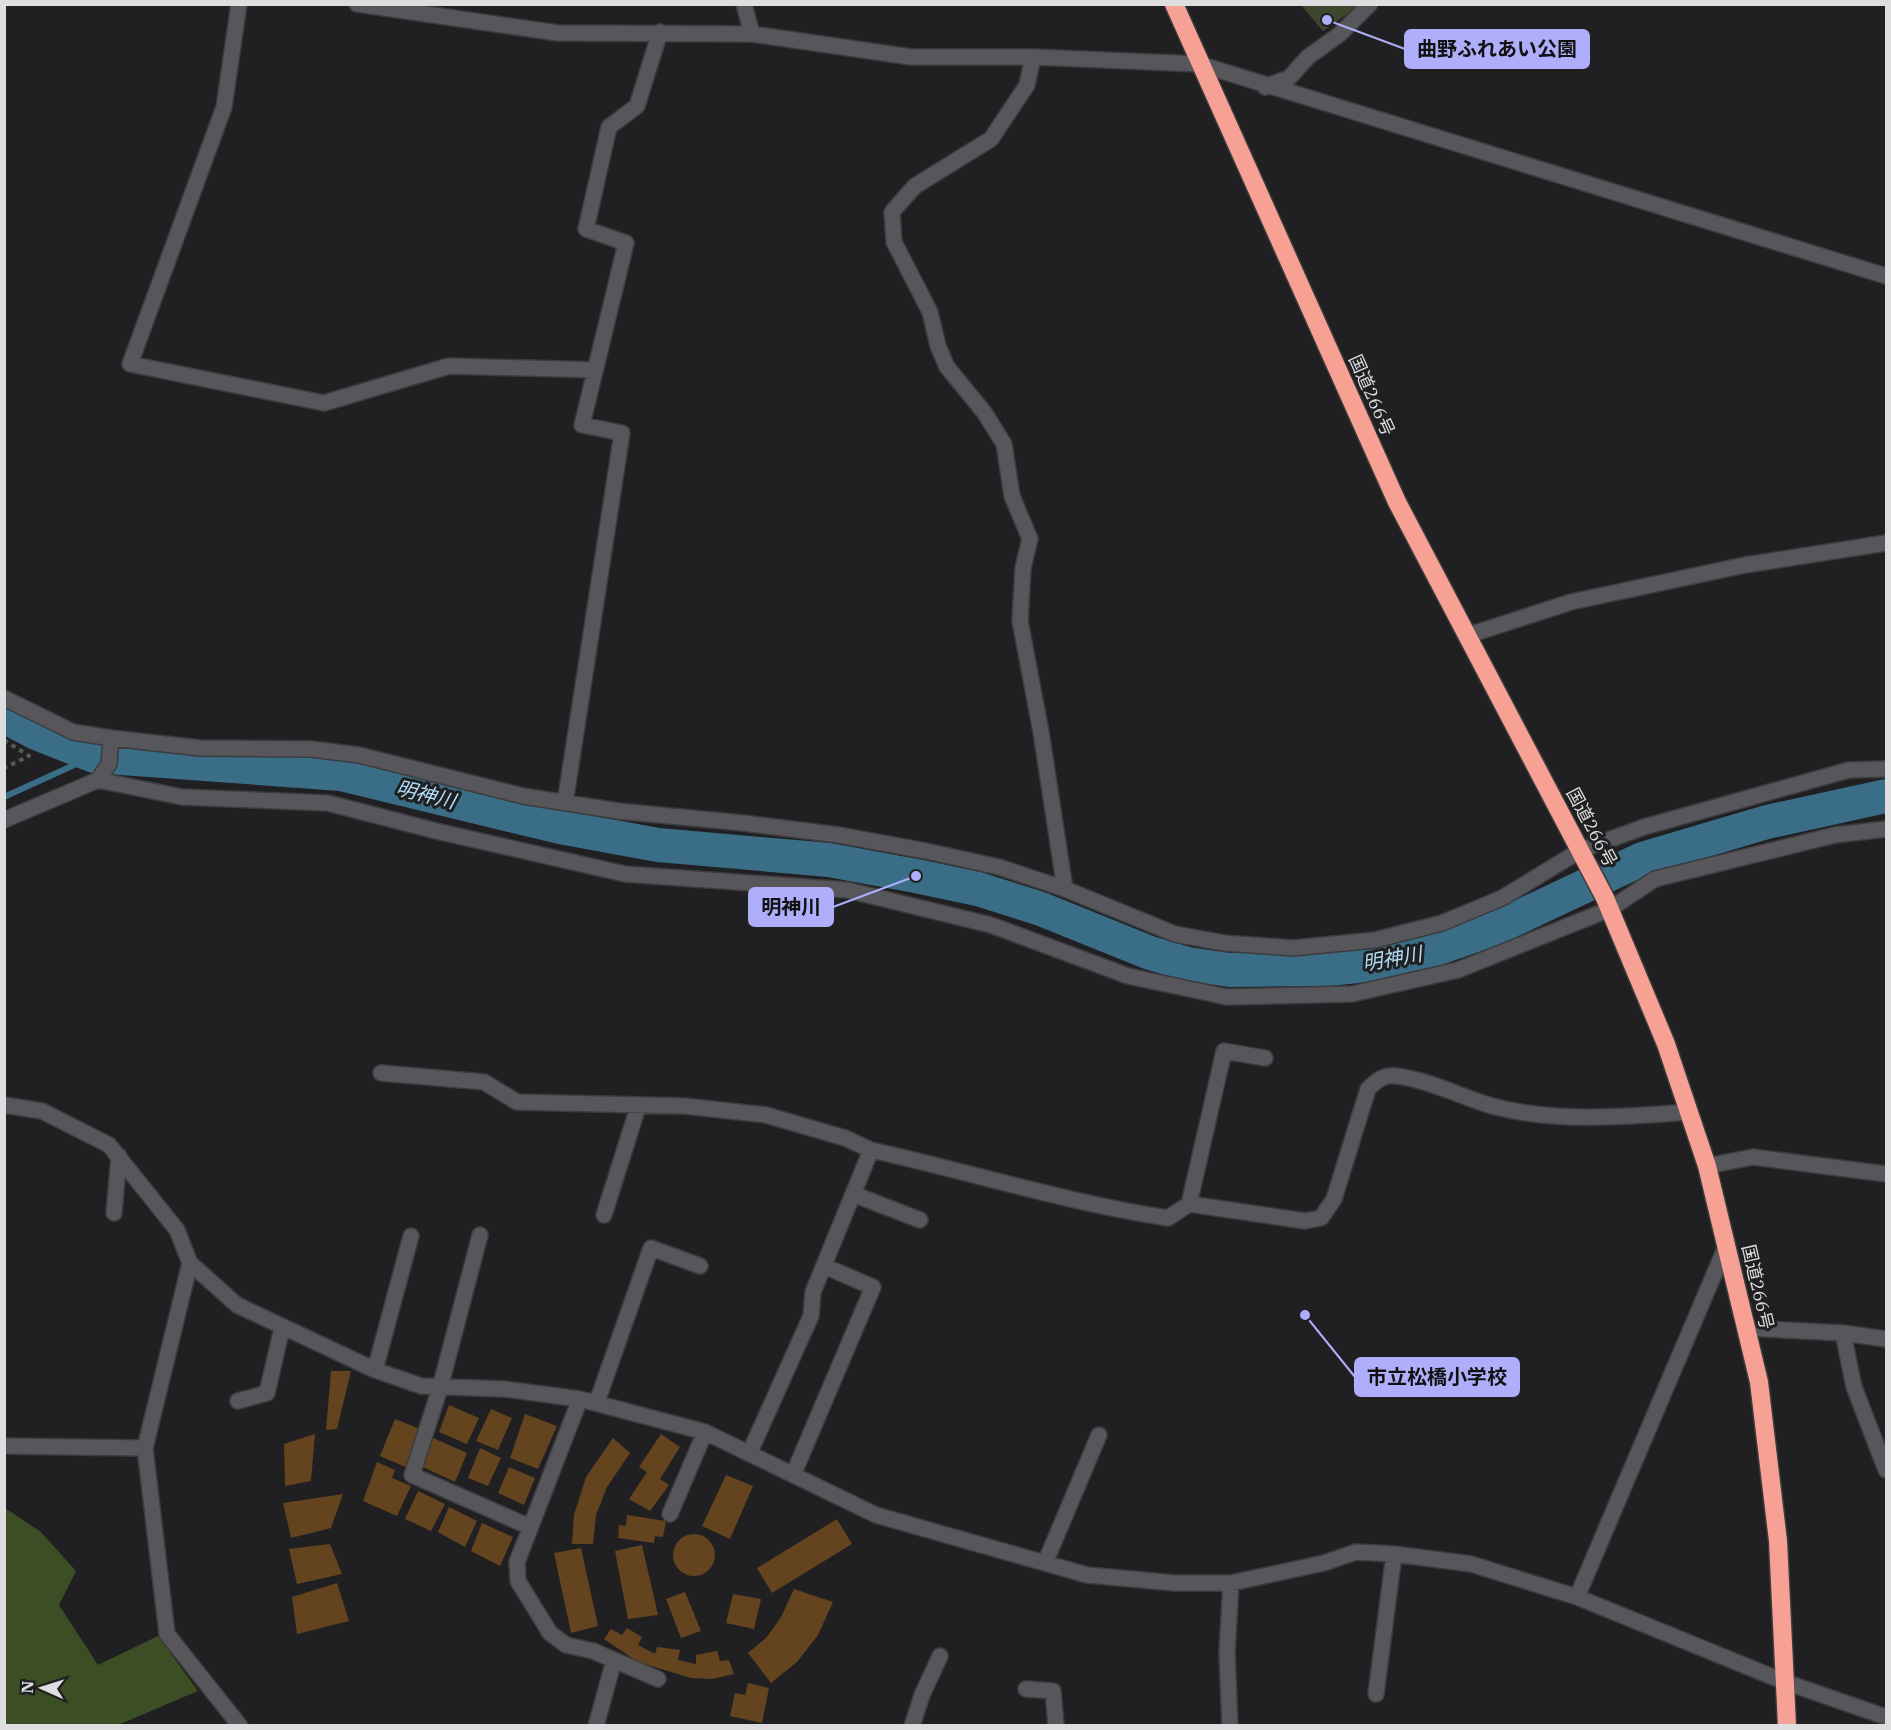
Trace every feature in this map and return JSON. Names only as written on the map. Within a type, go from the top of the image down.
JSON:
[{"type":"highway","name":"国道266号","points":[[1174,4],[1397,502],[1584,856],[1607,903],[1666,1044],[1707,1166],[1759,1382],[1778,1541],[1787,1725]]},
{"type":"street","points":[[239,4],[224,106],[130,364],[324,403],[449,366],[595,370]]},
{"type":"street","points":[[357,4],[558,33],[752,34],[911,57],[1033,57],[1199,64],[1266,87],[1887,276]]},
{"type":"street","points":[[744,4],[752,34]]},
{"type":"street","points":[[1266,87],[1289,78],[1308,57],[1340,33],[1370,4]]},
{"type":"street","points":[[565,803],[622,433],[582,425],[626,243],[585,229],[609,127],[637,106],[660,32]]},
{"type":"street","points":[[1033,57],[1027,85],[991,139],[915,186],[892,212],[894,242],[930,312],[938,346],[947,367],[984,412],[1004,444],[1012,496],[1030,539],[1023,568],[1020,621],[1041,732],[1065,889]]},
{"type":"street","points":[[1466,636],[1571,602],[1745,565],[1887,543]]},
{"type":"street","points":[[4,698],[74,732],[111,743],[200,748],[311,749],[359,755],[523,796],[618,812],[743,823],[839,836],[999,867],[1065,889],[1175,934],[1224,943],[1293,948],[1375,940],[1442,923],[1502,898],[1644,827],[1849,770],[1887,769]]},
{"type":"street","points":[[98,780],[108,764],[111,743]]},
{"type":"street","points":[[4,820],[98,780],[182,797],[328,803],[436,831],[626,874],[847,890],[991,925],[1128,976],[1227,997],[1352,994],[1458,970],[1655,879],[1835,835],[1887,829]]},
{"type":"street","points":[[1189,1204],[1224,1051],[1265,1058]]},
{"type":"street","points":[[381,1073],[484,1082],[517,1102],[638,1107],[684,1106],[766,1115],[845,1138],[871,1150],[1130,1213],[1168,1218],[1189,1204],[1305,1221],[1322,1218],[1334,1199],[1368,1089],[1377,1079],[1394,1075],[1495,1106],[1560,1116],[1629,1116],[1689,1112]]},
{"type":"street","points":[[4,1105],[42,1111],[109,1145],[177,1230],[190,1263],[237,1305],[375,1370],[421,1386],[504,1389],[580,1399],[705,1432],[876,1515],[1087,1575],[1175,1583],[1231,1583],[1324,1563],[1356,1552],[1394,1554],[1471,1564],[1577,1597],[1785,1682],[1887,1717]]},
{"type":"street","points":[[604,1215],[638,1107]]},
{"type":"street","points":[[749,1454],[812,1316],[813,1293],[871,1150]]},
{"type":"street","points":[[114,1213],[119,1156]]},
{"type":"street","points":[[1707,1166],[1753,1157],[1887,1174]]},
{"type":"street","points":[[853,1194],[920,1220]]},
{"type":"street","points":[[480,1235],[440,1388],[412,1475],[530,1527]]},
{"type":"street","points":[[375,1370],[411,1236]]},
{"type":"street","points":[[1577,1597],[1727,1245]]},
{"type":"street","points":[[597,1402],[651,1248],[700,1266]]},
{"type":"street","points":[[190,1263],[144,1448],[167,1634],[240,1725]]},
{"type":"street","points":[[793,1475],[873,1287],[824,1266]]},
{"type":"street","points":[[238,1401],[267,1393],[282,1328]]},
{"type":"street","points":[[1746,1328],[1843,1333],[1887,1340]]},
{"type":"street","points":[[1843,1333],[1854,1387],[1887,1470]]},
{"type":"street","points":[[580,1399],[517,1562],[518,1581],[531,1606],[550,1633],[566,1645],[593,1651],[658,1679]]},
{"type":"street","points":[[670,1514],[705,1432]]},
{"type":"street","points":[[1045,1563],[1099,1435]]},
{"type":"street","points":[[4,1446],[144,1448]]},
{"type":"street","points":[[1376,1694],[1394,1554]]},
{"type":"street","points":[[1229,1725],[1227,1653],[1231,1583]]},
{"type":"street","points":[[912,1725],[922,1695],[940,1656]]},
{"type":"street","points":[[596,1725],[614,1660]]},
{"type":"street","points":[[1026,1689],[1053,1691],[1056,1725]]},
{"type":"path","points":[[4,740],[29,756],[4,768]]},
{"type":"green space","points":[[1301,5],[1360,5],[1323,31]]},
{"type":"green space","points":[[5,1508],[41,1532],[76,1571],[59,1605],[98,1665],[158,1636],[198,1691],[118,1725],[5,1725]]},
{"type":"building","points":[[331,1371],[351,1371],[337,1429],[326,1430]]},
{"type":"building","points":[[449,1405],[479,1418],[467,1444],[439,1432]]},
{"type":"building","points":[[491,1409],[512,1418],[498,1450],[476,1441]]},
{"type":"building","points":[[525,1414],[557,1426],[538,1469],[510,1458]]},
{"type":"building","points":[[395,1419],[420,1429],[408,1468],[380,1456]]},
{"type":"building","points":[[315,1434],[311,1481],[285,1486],[284,1444]]},
{"type":"building","points":[[661,1434],[680,1447],[660,1479],[669,1485],[650,1511],[629,1499],[647,1472],[639,1467]]},
{"type":"building","points":[[433,1438],[467,1453],[455,1482],[423,1467]]},
{"type":"building","points":[[613,1438],[630,1453],[607,1487],[596,1515],[593,1544],[572,1544],[574,1515],[586,1477]]},
{"type":"building","points":[[480,1448],[501,1458],[488,1486],[468,1478]]},
{"type":"building","points":[[377,1462],[395,1470],[392,1478],[411,1486],[397,1516],[363,1501]]},
{"type":"building","points":[[509,1467],[535,1478],[524,1505],[498,1493]]},
{"type":"building","points":[[726,1475],[753,1486],[730,1539],[702,1526]]},
{"type":"building","points":[[418,1491],[445,1504],[431,1531],[405,1519]]},
{"type":"building","points":[[343,1494],[331,1528],[291,1538],[283,1503]]},
{"type":"building","points":[[449,1507],[477,1521],[465,1547],[438,1532]]},
{"type":"building","points":[[627,1515],[666,1521],[663,1537],[655,1536],[654,1543],[618,1538],[619,1525],[626,1526]]},
{"type":"building","points":[[837,1519],[852,1544],[772,1593],[757,1568]]},
{"type":"building","points":[[482,1523],[513,1537],[500,1566],[471,1551]]},
{"type":"building","points":[[694,1534],[709,1540],[715,1555],[709,1570],[694,1576],[679,1570],[673,1555],[679,1540]]},
{"type":"building","points":[[330,1544],[342,1574],[297,1584],[289,1549]]},
{"type":"building","points":[[642,1545],[658,1615],[628,1619],[615,1551]]},
{"type":"building","points":[[581,1548],[598,1626],[571,1633],[554,1553]]},
{"type":"building","points":[[337,1583],[349,1621],[297,1634],[292,1597]]},
{"type":"building","points":[[794,1589],[833,1602],[818,1635],[797,1662],[771,1683],[748,1653],[767,1637],[781,1617]]},
{"type":"building","points":[[685,1592],[701,1631],[681,1638],[666,1599]]},
{"type":"building","points":[[733,1594],[761,1599],[754,1629],[726,1623]]},
{"type":"building","points":[[627,1628],[642,1637],[638,1645],[655,1654],[657,1647],[680,1650],[678,1660],[696,1664],[696,1655],[717,1651],[720,1661],[729,1660],[734,1674],[712,1679],[691,1678],[638,1662],[604,1639],[611,1629],[622,1635]]},
{"type":"building","points":[[748,1683],[769,1688],[762,1723],[730,1716],[735,1693],[745,1695]]},
{"type":"waterway","name":"明神川","points":[[4,716],[36,733],[94,756],[341,774],[560,827],[658,845],[829,860],[916,876],[978,889],[1041,909],[1150,953],[1188,964],[1230,970],[1328,969],[1376,964],[1427,952],[1496,928],[1642,859],[1767,822],[1886,796]]},
{"type":"waterway","points":[[4,797],[94,756]]},
{"type":"place","name":"曲野ふれあい公園","points":[[1327,20]]},
{"type":"place","name":"明神川","points":[[916,876]]},
{"type":"place","name":"市立松橋小学校","points":[[1305,1315]]}]
